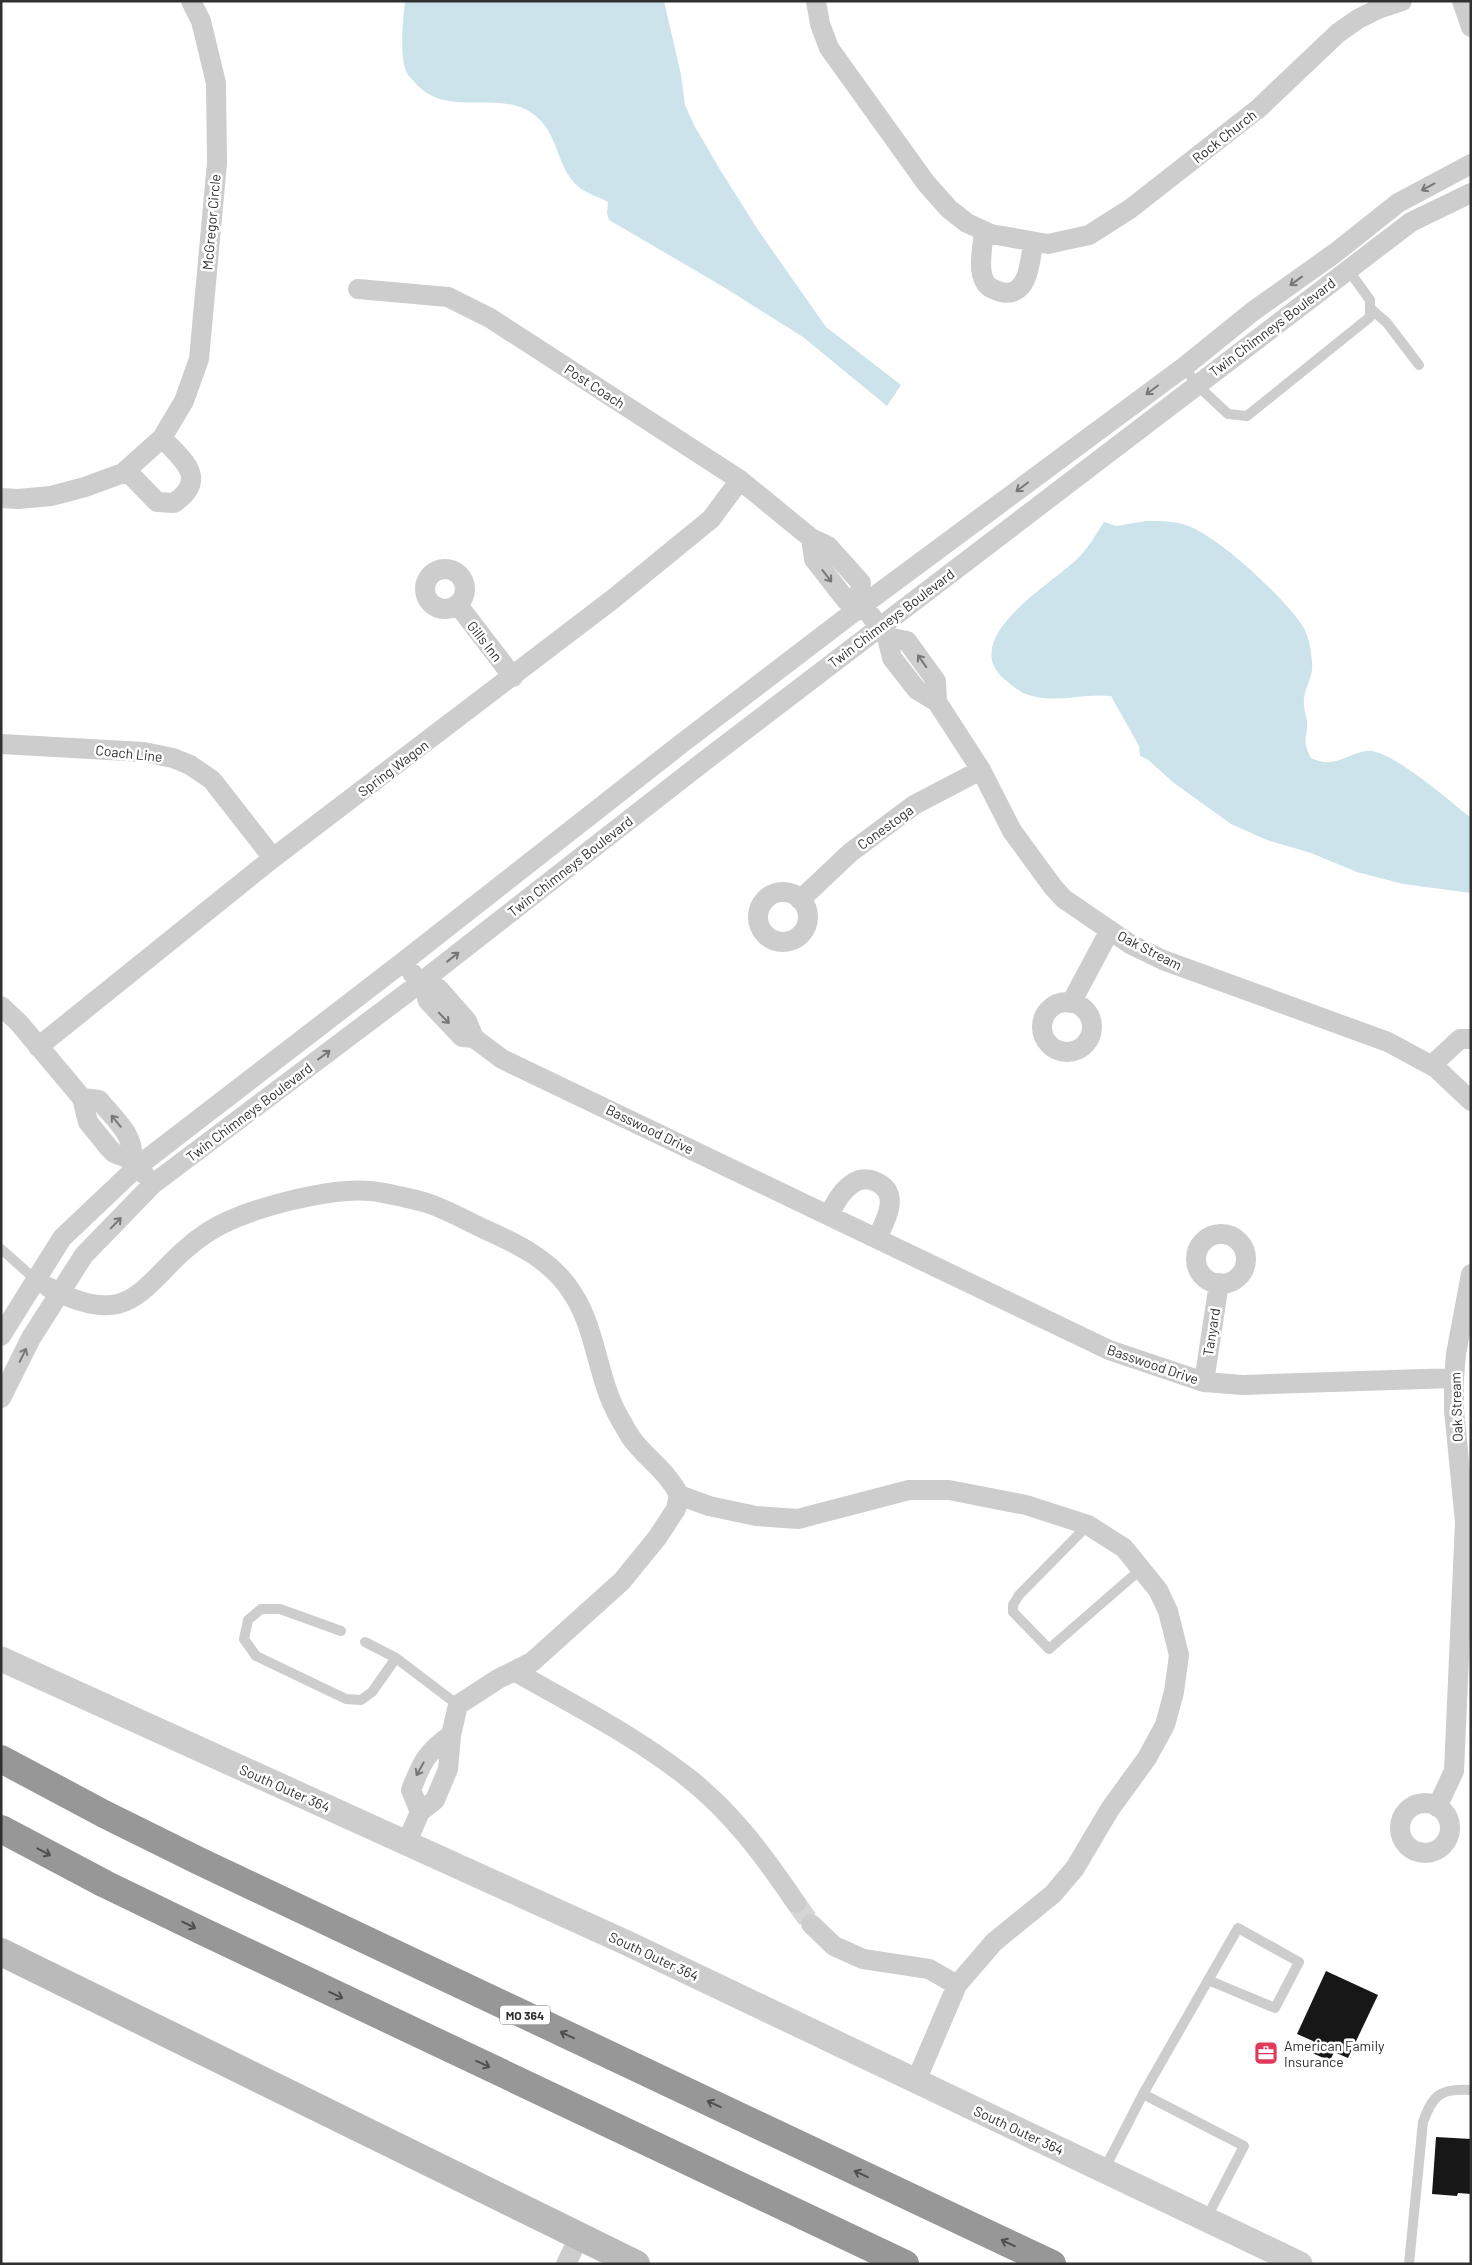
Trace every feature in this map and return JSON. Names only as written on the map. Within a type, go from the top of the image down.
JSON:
[{"type":"highway","name":"MO 364","points":[[1,1759],[104,1814],[199,1861],[1052,2264]]},
{"type":"highway","points":[[1,1829],[191,1926],[905,2264]]},
{"type":"main road","points":[[1,1952],[636,2264]]},
{"type":"street","name":"McGregor Circle","points":[[1,498],[18,499],[51,496],[85,488],[123,473],[162,438],[184,401],[199,359],[217,163],[216,83],[201,21],[191,1]]},
{"type":"street","name":"Rock Church","points":[[816,1],[820,24],[829,48],[850,80],[926,183],[949,209],[967,223],[1000,238],[1048,244],[1089,235],[1130,209],[1259,108],[1338,33],[1358,19],[1378,9],[1402,1]]},
{"type":"street","points":[[1465,3],[1471,27]]},
{"type":"street","name":"Twin Chimneys Boulevard","points":[[1,1336],[62,1238],[135,1163],[403,962],[861,602],[1184,367],[1252,312],[1335,253],[1398,203],[1471,164]]},
{"type":"street","name":"Twin Chimneys Boulevard","points":[[1,1398],[31,1338],[84,1255],[153,1184],[422,985],[883,632],[1197,385],[1411,222],[1471,193]]},
{"type":"street","points":[[984,231],[982,270],[985,282],[993,290],[1006,293],[1017,290],[1026,280],[1032,243]]},
{"type":"street","name":"Post Coach","points":[[358,289],[448,296],[490,318],[740,480],[811,538],[814,559],[846,600],[861,602]]},
{"type":"street","points":[[126,470],[157,502],[174,503],[189,492],[192,480],[190,470],[162,438]]},
{"type":"street","name":"Spring Wagon","points":[[38,1047],[273,858],[513,677],[711,519],[740,480]]},
{"type":"street","points":[[861,602],[883,632]]},
{"type":"street","name":"Gills Inn","points":[[458,605],[513,677]]},
{"type":"street","name":"Oak Stream","points":[[883,632],[907,641],[936,681],[937,702],[981,770],[1012,831],[1053,888],[1064,899],[1130,944],[1163,960],[1388,1042],[1432,1065],[1470,1098]]},
{"type":"street","name":"Coach Line","points":[[1,744],[144,752],[181,761],[212,780],[273,858]]},
{"type":"street","name":"Conestoga","points":[[800,900],[851,852],[914,805],[981,770]]},
{"type":"street","points":[[1071,1003],[1110,930]]},
{"type":"street","name":"Basswood Drive","points":[[403,962],[422,985],[428,1001],[462,1037],[474,1038],[502,1059],[1109,1350],[1204,1382],[1243,1385],[1454,1378]]},
{"type":"street","points":[[1,1006],[19,1023],[82,1098],[99,1100],[127,1134],[133,1148],[135,1163],[153,1184]]},
{"type":"street","points":[[1432,1065],[1460,1039],[1471,1039]]},
{"type":"street","points":[[829,1215],[840,1195],[850,1184],[858,1180],[874,1180],[888,1191],[890,1199],[888,1216],[877,1238]]},
{"type":"street","points":[[36,1280],[60,1293],[90,1304],[106,1306],[121,1303],[137,1296],[171,1261],[209,1231],[263,1207],[330,1194],[370,1191],[425,1202],[536,1254],[573,1293],[586,1319],[614,1407],[632,1439],[672,1482],[679,1495],[676,1509],[657,1538],[622,1581],[532,1662],[498,1678],[458,1705],[451,1736],[434,1747],[418,1771],[410,1790],[420,1812],[406,1844]]},
{"type":"street","name":"Oak Stream","points":[[1437,1807],[1454,1771],[1465,1522],[1454,1410],[1454,1378],[1456,1354],[1471,1274]]},
{"type":"street","name":"Tanyard","points":[[1204,1382],[1219,1283]]},
{"type":"street","points":[[679,1495],[709,1506],[756,1516],[798,1519],[909,1490],[949,1490],[1026,1505],[1088,1525],[1124,1548],[1158,1590],[1168,1611],[1179,1656],[1174,1692],[1165,1725],[1147,1758],[1110,1809],[1074,1868],[1053,1894],[994,1942],[957,1985],[916,2080]]},
{"type":"street","name":"South Outer 364","points":[[1,1659],[629,1944],[1300,2264]]},
{"type":"street","points":[[514,1671],[632,1738],[688,1778],[731,1818],[761,1852],[796,1903]]},
{"type":"street","points":[[811,1924],[834,1946],[863,1959],[929,1970],[957,1985]]},
{"type":"street","points":[[566,2264],[579,2237]]},
{"type":"lane","name":"Twin Chimneys Boulevard","points":[[1335,253],[1348,270]]},
{"type":"lane","points":[[1197,385],[1228,414],[1247,416],[1370,317],[1370,300],[1348,270]]},
{"type":"lane","points":[[1370,308],[1387,323],[1419,365]]},
{"type":"lane","name":"Twin Chimneys Boulevard","points":[[1184,367],[1197,385]]},
{"type":"lane","points":[[1,1249],[36,1280]]},
{"type":"lane","points":[[1088,1525],[1019,1595],[1013,1605],[1012,1612],[1049,1649],[1141,1569]]},
{"type":"lane","points":[[341,1632],[280,1609],[261,1609],[248,1620],[244,1639],[256,1656],[346,1699],[362,1700],[372,1692],[396,1658]]},
{"type":"lane","points":[[365,1642],[396,1658],[458,1705]]},
{"type":"lane","points":[[1104,2170],[1143,2094],[1208,1980],[1238,1928],[1299,1962],[1275,2008],[1208,1980]]},
{"type":"lane","points":[[1409,2264],[1423,2122],[1430,2102],[1439,2093],[1458,2089],[1471,2090]]},
{"type":"lane","points":[[1143,2094],[1244,2146],[1206,2219]]},
{"type":"water","points":[[405,1],[664,1],[681,75],[685,105],[694,125],[758,230],[826,327],[901,385],[887,406],[803,337],[722,286],[609,220],[607,213],[608,202],[583,190],[573,181],[567,173],[546,128],[540,120],[527,110],[512,105],[446,100],[430,95],[417,85],[407,73],[403,58],[402,38]]},
{"type":"water","points":[[1146,521],[1164,521],[1180,524],[1204,534],[1251,570],[1293,613],[1304,629],[1311,653],[1312,672],[1305,694],[1304,708],[1307,722],[1306,743],[1311,758],[1319,761],[1333,762],[1366,751],[1376,752],[1404,766],[1420,777],[1471,818],[1471,893],[1403,884],[1357,872],[1311,853],[1267,840],[1231,824],[1174,783],[1147,759],[1140,756],[1139,746],[1111,696],[1042,698],[1028,695],[1016,689],[1003,678],[993,662],[993,645],[1001,629],[1015,612],[1031,596],[1081,555],[1104,522],[1116,526]]},
{"type":"building","points":[[1326,1971],[1378,1995],[1348,2058],[1334,2052],[1330,2061],[1308,2051],[1313,2041],[1297,2034]]},
{"type":"building","points":[[1436,2137],[1471,2139],[1471,2194],[1458,2193],[1457,2196],[1432,2194]]},
{"type":"tunnel","points":[[796,1903],[811,1924]]},
{"type":"place","name":"American Family Insurance","points":[[1266,2053]]}]
